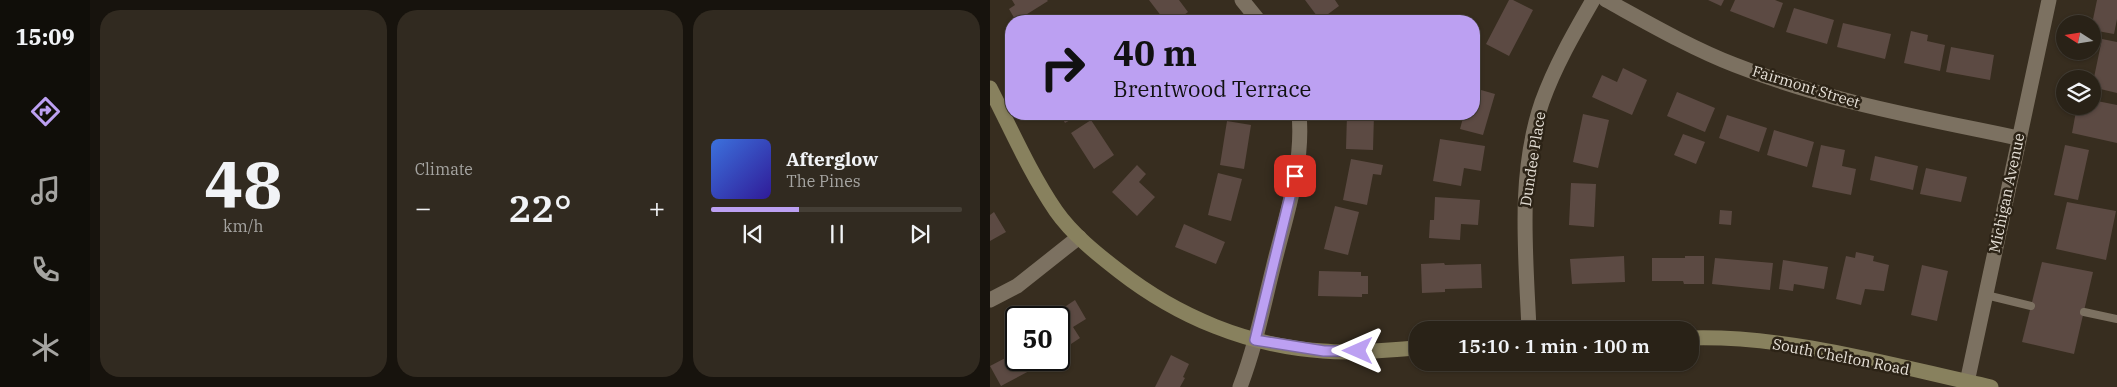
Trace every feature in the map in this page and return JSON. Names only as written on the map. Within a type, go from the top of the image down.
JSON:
[{"type":"main road","points":[[990,88],[1005,118]]},
{"type":"main road","points":[[1006,120],[1048,198],[1078,237],[1132,282],[1184,314],[1255,340],[1324,351],[1409,348]]},
{"type":"main road","name":"South Chelton Road","points":[[1699,338],[1785,345],[1967,384],[1992,387]]},
{"type":"street","points":[[1242,0],[1254,15]]},
{"type":"street","name":"Dundee Place","points":[[1529,321],[1525,213],[1526,184],[1535,131],[1542,104],[1554,73],[1593,0]]},
{"type":"street","name":"Fairmont Street","points":[[1606,0],[1680,39],[1734,64],[1787,84],[1840,99],[2018,138]]},
{"type":"street","name":"Michigan Avenue","points":[[1967,384],[2049,0]]},
{"type":"street","points":[[1240,387],[1255,340],[1292,193],[1300,141],[1299,120]]},
{"type":"street","points":[[990,300],[1017,286],[1078,237]]},
{"type":"lane","points":[[1986,295],[2031,306]]},
{"type":"lane","points":[[2084,312],[2117,319]]},
{"type":"building","points":[[1012,0],[1048,1],[1026,15],[1012,15],[1009,9],[1015,5]]},
{"type":"building","points":[[1149,0],[1179,0],[1188,12],[1184,15],[1160,15]]},
{"type":"building","points":[[1305,0],[1335,0],[1339,6],[1327,15],[1316,15]]},
{"type":"building","points":[[1509,0],[1513,0],[1533,10],[1509,56],[1486,44]]},
{"type":"building","points":[[1708,0],[1724,0],[1721,6]]},
{"type":"building","points":[[1735,0],[1775,0],[1783,3],[1774,28],[1730,11]]},
{"type":"building","points":[[2097,0],[2117,0],[2117,19],[2114,34],[2101,32],[2101,15],[2094,15]]},
{"type":"building","points":[[1794,8],[1834,20],[1827,44],[1786,32]]},
{"type":"building","points":[[1843,23],[1891,34],[1885,59],[1837,47]]},
{"type":"building","points":[[1911,31],[1928,35],[1927,41],[1945,45],[1940,71],[1904,63]]},
{"type":"building","points":[[2102,39],[2117,42],[2117,93],[2101,89],[2101,70],[2096,70],[2098,60],[2101,60]]},
{"type":"building","points":[[1951,47],[1994,55],[1990,80],[1946,72]]},
{"type":"building","points":[[1623,68],[1647,80],[1632,115],[1592,97],[1602,75],[1617,82]]},
{"type":"building","points":[[1480,90],[1495,94],[1483,135],[1460,129],[1462,120],[1480,120]]},
{"type":"building","points":[[1677,92],[1715,108],[1705,132],[1667,116]]},
{"type":"building","points":[[2101,102],[2117,105],[2117,143],[2072,133],[2075,115],[2101,115]]},
{"type":"building","points":[[1583,114],[1609,120],[1598,168],[1573,162]]},
{"type":"building","points":[[1727,115],[1767,128],[1759,152],[1719,138]]},
{"type":"building","points":[[1091,120],[1114,155],[1094,169],[1071,133]]},
{"type":"building","points":[[1347,120],[1374,120],[1373,150],[1346,149]]},
{"type":"building","points":[[1227,121],[1251,125],[1244,169],[1220,165]]},
{"type":"building","points":[[1774,130],[1814,142],[1807,167],[1767,155]]},
{"type":"building","points":[[1683,134],[1705,142],[1696,164],[1674,155]]},
{"type":"building","points":[[1440,139],[1485,146],[1481,171],[1464,168],[1461,186],[1433,181]]},
{"type":"building","points":[[1821,145],[1845,150],[1842,166],[1856,169],[1851,195],[1812,187]]},
{"type":"building","points":[[2065,145],[2089,150],[2078,200],[2054,195]]},
{"type":"building","points":[[1875,156],[1918,166],[1913,190],[1870,180]]},
{"type":"building","points":[[1351,159],[1383,165],[1381,175],[1373,174],[1367,205],[1343,200]]},
{"type":"building","points":[[1137,165],[1146,174],[1139,182],[1155,197],[1137,216],[1112,192]]},
{"type":"building","points":[[1926,168],[1967,177],[1961,202],[1920,194]]},
{"type":"building","points":[[1218,173],[1242,179],[1231,221],[1208,215]]},
{"type":"building","points":[[1571,183],[1596,184],[1594,227],[1569,225]]},
{"type":"building","points":[[1435,197],[1480,200],[1478,225],[1461,224],[1460,240],[1429,238],[1430,220],[1434,220]]},
{"type":"building","points":[[2067,202],[2116,211],[2106,260],[2056,249]]},
{"type":"building","points":[[1335,206],[1359,212],[1348,255],[1324,249]]},
{"type":"building","points":[[1720,210],[1732,211],[1731,225],[1719,224]]},
{"type":"building","points":[[994,212],[1006,232],[990,241],[990,215]]},
{"type":"building","points":[[1184,224],[1225,242],[1216,264],[1175,247]]},
{"type":"building","points":[[1856,252],[1874,256],[1873,261],[1889,265],[1884,291],[1865,289],[1861,305],[1836,299],[1846,256],[1855,258]]},
{"type":"building","points":[[1624,256],[1625,282],[1572,284],[1570,259]]},
{"type":"building","points":[[1685,256],[1704,256],[1704,284],[1684,284],[1683,281],[1652,281],[1652,258],[1685,258]]},
{"type":"building","points":[[1715,258],[1773,263],[1770,290],[1712,284]]},
{"type":"building","points":[[1783,260],[1828,267],[1824,289],[1794,284],[1793,291],[1779,289]]},
{"type":"building","points":[[2042,262],[2093,272],[2074,354],[2022,342]]},
{"type":"building","points":[[1444,263],[1445,265],[1481,264],[1482,288],[1445,289],[1445,292],[1422,293],[1421,264]]},
{"type":"building","points":[[1922,265],[1948,271],[1937,321],[1911,315]]},
{"type":"building","points":[[1319,271],[1361,272],[1361,276],[1368,276],[1368,294],[1362,294],[1362,297],[1318,296]]},
{"type":"building","points":[[1075,300],[1086,319],[1073,327],[1080,338],[1070,345],[1070,306],[1066,306]]},
{"type":"building","points":[[1171,355],[1189,364],[1183,377],[1185,378],[1180,387],[1155,387]]},
{"type":"building","points":[[1005,358],[1005,371],[1029,371],[1001,386],[990,366]]},
{"type":"route","points":[[1295,176],[1255,340],[1291,348],[1324,351],[1358,351]]}]
